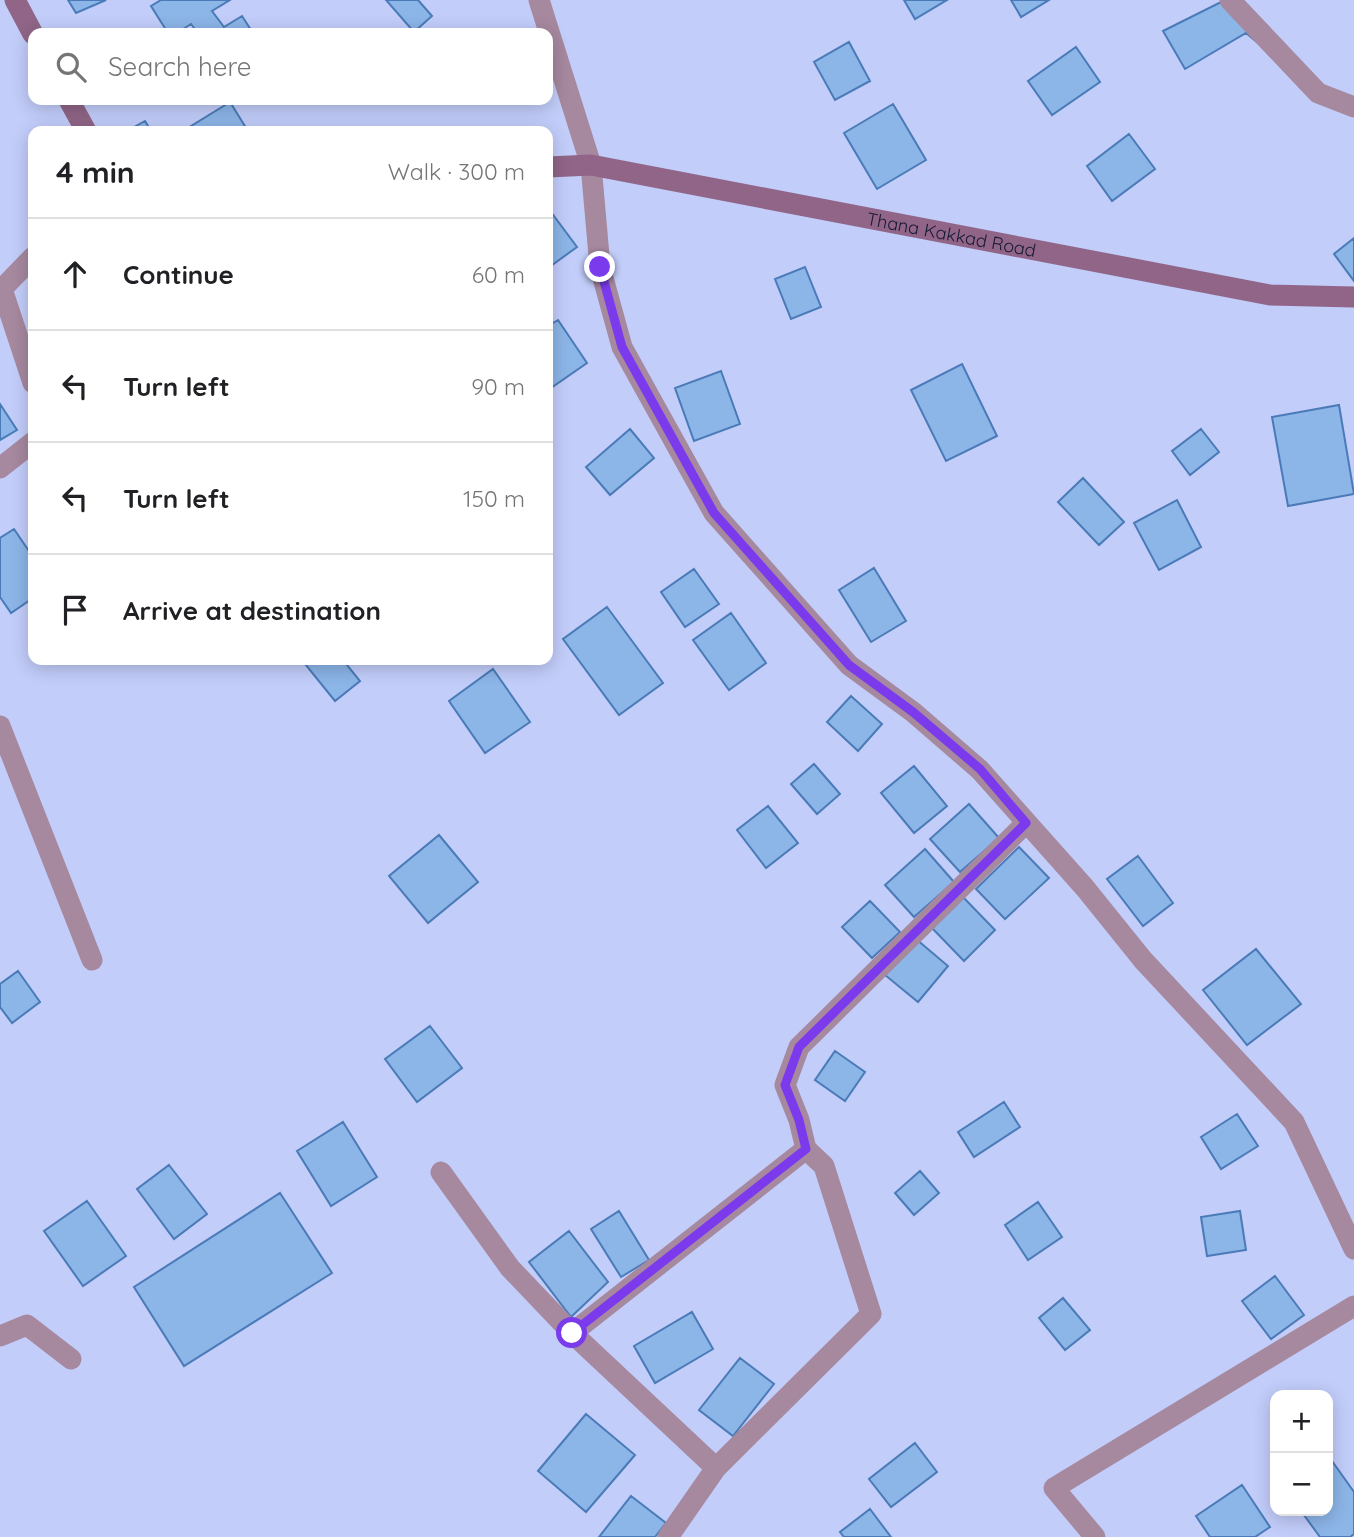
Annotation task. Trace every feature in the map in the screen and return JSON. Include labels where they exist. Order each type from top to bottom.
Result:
[{"type":"main road","points":[[15,0],[30,28]]},
{"type":"main road","points":[[72,105],[83,126]]},
{"type":"main road","name":"Thana Kakkad Road","points":[[553,167],[591,165],[1270,295],[1354,297]]},
{"type":"street","points":[[539,0],[548,28]]},
{"type":"street","points":[[1230,0],[1318,93],[1354,107]]},
{"type":"street","points":[[553,44],[591,165],[600,267],[622,347],[714,513],[849,665],[913,712],[980,769],[1085,888],[1143,961],[1294,1122],[1354,1249]]},
{"type":"street","points":[[28,262],[2,289],[28,368]]},
{"type":"street","points":[[0,468],[28,446]]},
{"type":"street","points":[[0,726],[92,960]]},
{"type":"street","points":[[668,1537],[716,1468],[871,1314],[824,1166],[806,1149],[799,1120],[785,1085],[799,1047],[1026,823]]},
{"type":"street","points":[[572,1333],[806,1149]]},
{"type":"street","points":[[441,1172],[510,1268],[572,1333],[716,1468]]},
{"type":"street","points":[[1095,1537],[1054,1488],[1354,1306]]},
{"type":"street","points":[[0,1336],[27,1325],[71,1359]]},
{"type":"building","points":[[68,0],[106,0],[76,13]]},
{"type":"building","points":[[161,0],[230,0],[212,11],[224,27],[242,16],[250,28],[194,28],[191,24],[185,28],[165,28],[151,6]]},
{"type":"building","points":[[386,0],[418,0],[432,16],[418,28],[410,28]]},
{"type":"building","points":[[904,0],[947,0],[915,19]]},
{"type":"building","points":[[1011,0],[1049,0],[1021,17]]},
{"type":"building","points":[[1225,0],[1318,93],[1246,33],[1185,69],[1163,31]]},
{"type":"building","points":[[849,42],[870,81],[835,100],[814,62]]},
{"type":"building","points":[[1076,47],[1100,82],[1052,115],[1028,81]]},
{"type":"building","points":[[893,104],[926,160],[877,189],[844,133]]},
{"type":"building","points":[[225,105],[232,105],[245,126],[191,126]]},
{"type":"building","points":[[1129,134],[1155,169],[1112,201],[1087,166]]},
{"type":"building","points":[[553,215],[577,247],[553,264]]},
{"type":"building","points":[[1354,238],[1354,281],[1334,254]]},
{"type":"building","points":[[805,267],[821,307],[791,319],[775,279]]},
{"type":"building","points":[[558,320],[587,363],[553,387],[553,323]]},
{"type":"building","points":[[962,364],[997,436],[946,461],[911,390]]},
{"type":"building","points":[[721,371],[740,424],[694,441],[675,388]]},
{"type":"building","points":[[0,404],[17,430],[0,440]]},
{"type":"building","points":[[1339,405],[1354,494],[1288,506],[1272,417]]},
{"type":"building","points":[[630,429],[654,458],[610,495],[586,467]]},
{"type":"building","points":[[1201,429],[1219,452],[1190,475],[1172,451]]},
{"type":"building","points":[[1083,478],[1124,522],[1099,545],[1058,502]]},
{"type":"building","points":[[1177,500],[1201,547],[1159,570],[1134,523]]},
{"type":"building","points":[[14,529],[28,550],[28,601],[11,613],[0,597],[0,538]]},
{"type":"building","points":[[874,568],[906,621],[871,642],[839,590]]},
{"type":"building","points":[[694,569],[719,604],[685,627],[661,592]]},
{"type":"building","points":[[607,607],[663,683],[619,715],[563,639]]},
{"type":"building","points":[[731,613],[766,663],[729,690],[693,640]]},
{"type":"building","points":[[306,665],[347,665],[360,681],[335,701]]},
{"type":"building","points":[[493,669],[530,722],[485,753],[449,701]]},
{"type":"building","points":[[851,696],[882,724],[858,751],[827,722]]},
{"type":"building","points":[[814,764],[840,794],[817,814],[791,784]]},
{"type":"building","points":[[914,766],[947,806],[914,833],[881,793]]},
{"type":"building","points":[[969,804],[999,838],[960,872],[930,839]]},
{"type":"building","points":[[768,806],[798,843],[766,868],[737,830]]},
{"type":"building","points":[[439,835],[478,882],[428,923],[389,876]]},
{"type":"building","points":[[1019,847],[1049,878],[1005,919],[976,889]]},
{"type":"building","points":[[925,849],[954,882],[914,917],[885,885]]},
{"type":"building","points":[[1138,856],[1173,903],[1143,926],[1107,879]]},
{"type":"building","points":[[961,895],[995,930],[964,961],[930,926]]},
{"type":"building","points":[[870,901],[900,932],[872,958],[842,927]]},
{"type":"building","points":[[916,939],[948,966],[918,1002],[885,975]]},
{"type":"building","points":[[1256,949],[1301,1004],[1247,1045],[1203,990]]},
{"type":"building","points":[[18,971],[40,1002],[12,1023],[0,1007],[0,984]]},
{"type":"building","points":[[430,1026],[462,1068],[417,1102],[385,1059]]},
{"type":"building","points":[[835,1051],[865,1072],[845,1101],[815,1080]]},
{"type":"building","points":[[1004,1102],[1020,1127],[974,1157],[958,1132]]},
{"type":"building","points":[[1237,1114],[1258,1146],[1221,1169],[1201,1137]]},
{"type":"building","points":[[343,1122],[377,1177],[331,1206],[297,1151]]},
{"type":"building","points":[[169,1165],[207,1214],[174,1239],[137,1189]]},
{"type":"building","points":[[920,1171],[939,1193],[914,1215],[895,1193]]},
{"type":"building","points":[[280,1193],[332,1273],[184,1366],[134,1287]]},
{"type":"building","points":[[87,1201],[126,1256],[83,1286],[44,1231]]},
{"type":"building","points":[[1038,1202],[1062,1237],[1028,1260],[1005,1225]]},
{"type":"building","points":[[619,1211],[649,1260],[621,1277],[591,1229]]},
{"type":"building","points":[[1240,1211],[1246,1250],[1207,1256],[1201,1217]]},
{"type":"building","points":[[569,1231],[608,1282],[571,1317],[529,1262]]},
{"type":"building","points":[[1275,1276],[1304,1315],[1271,1339],[1242,1301]]},
{"type":"building","points":[[1063,1298],[1090,1330],[1065,1350],[1039,1318]]},
{"type":"building","points":[[692,1312],[713,1349],[655,1383],[634,1346]]},
{"type":"building","points":[[740,1358],[774,1384],[733,1436],[699,1410]]},
{"type":"building","points":[[586,1414],[635,1455],[586,1512],[538,1471]]},
{"type":"building","points":[[915,1443],[937,1472],[891,1507],[869,1479]]},
{"type":"building","points":[[1333,1462],[1354,1492],[1354,1534],[1350,1537],[1320,1537],[1305,1516],[1333,1516]]},
{"type":"building","points":[[1242,1485],[1270,1527],[1255,1537],[1210,1537],[1196,1516]]},
{"type":"building","points":[[631,1496],[666,1523],[655,1537],[599,1537]]},
{"type":"building","points":[[870,1509],[891,1537],[844,1537],[840,1532]]},
{"type":"route","points":[[572,1333],[806,1149],[799,1120],[785,1085],[799,1047],[1026,823],[980,769],[913,712],[849,665],[714,513],[622,347],[600,267]]}]
